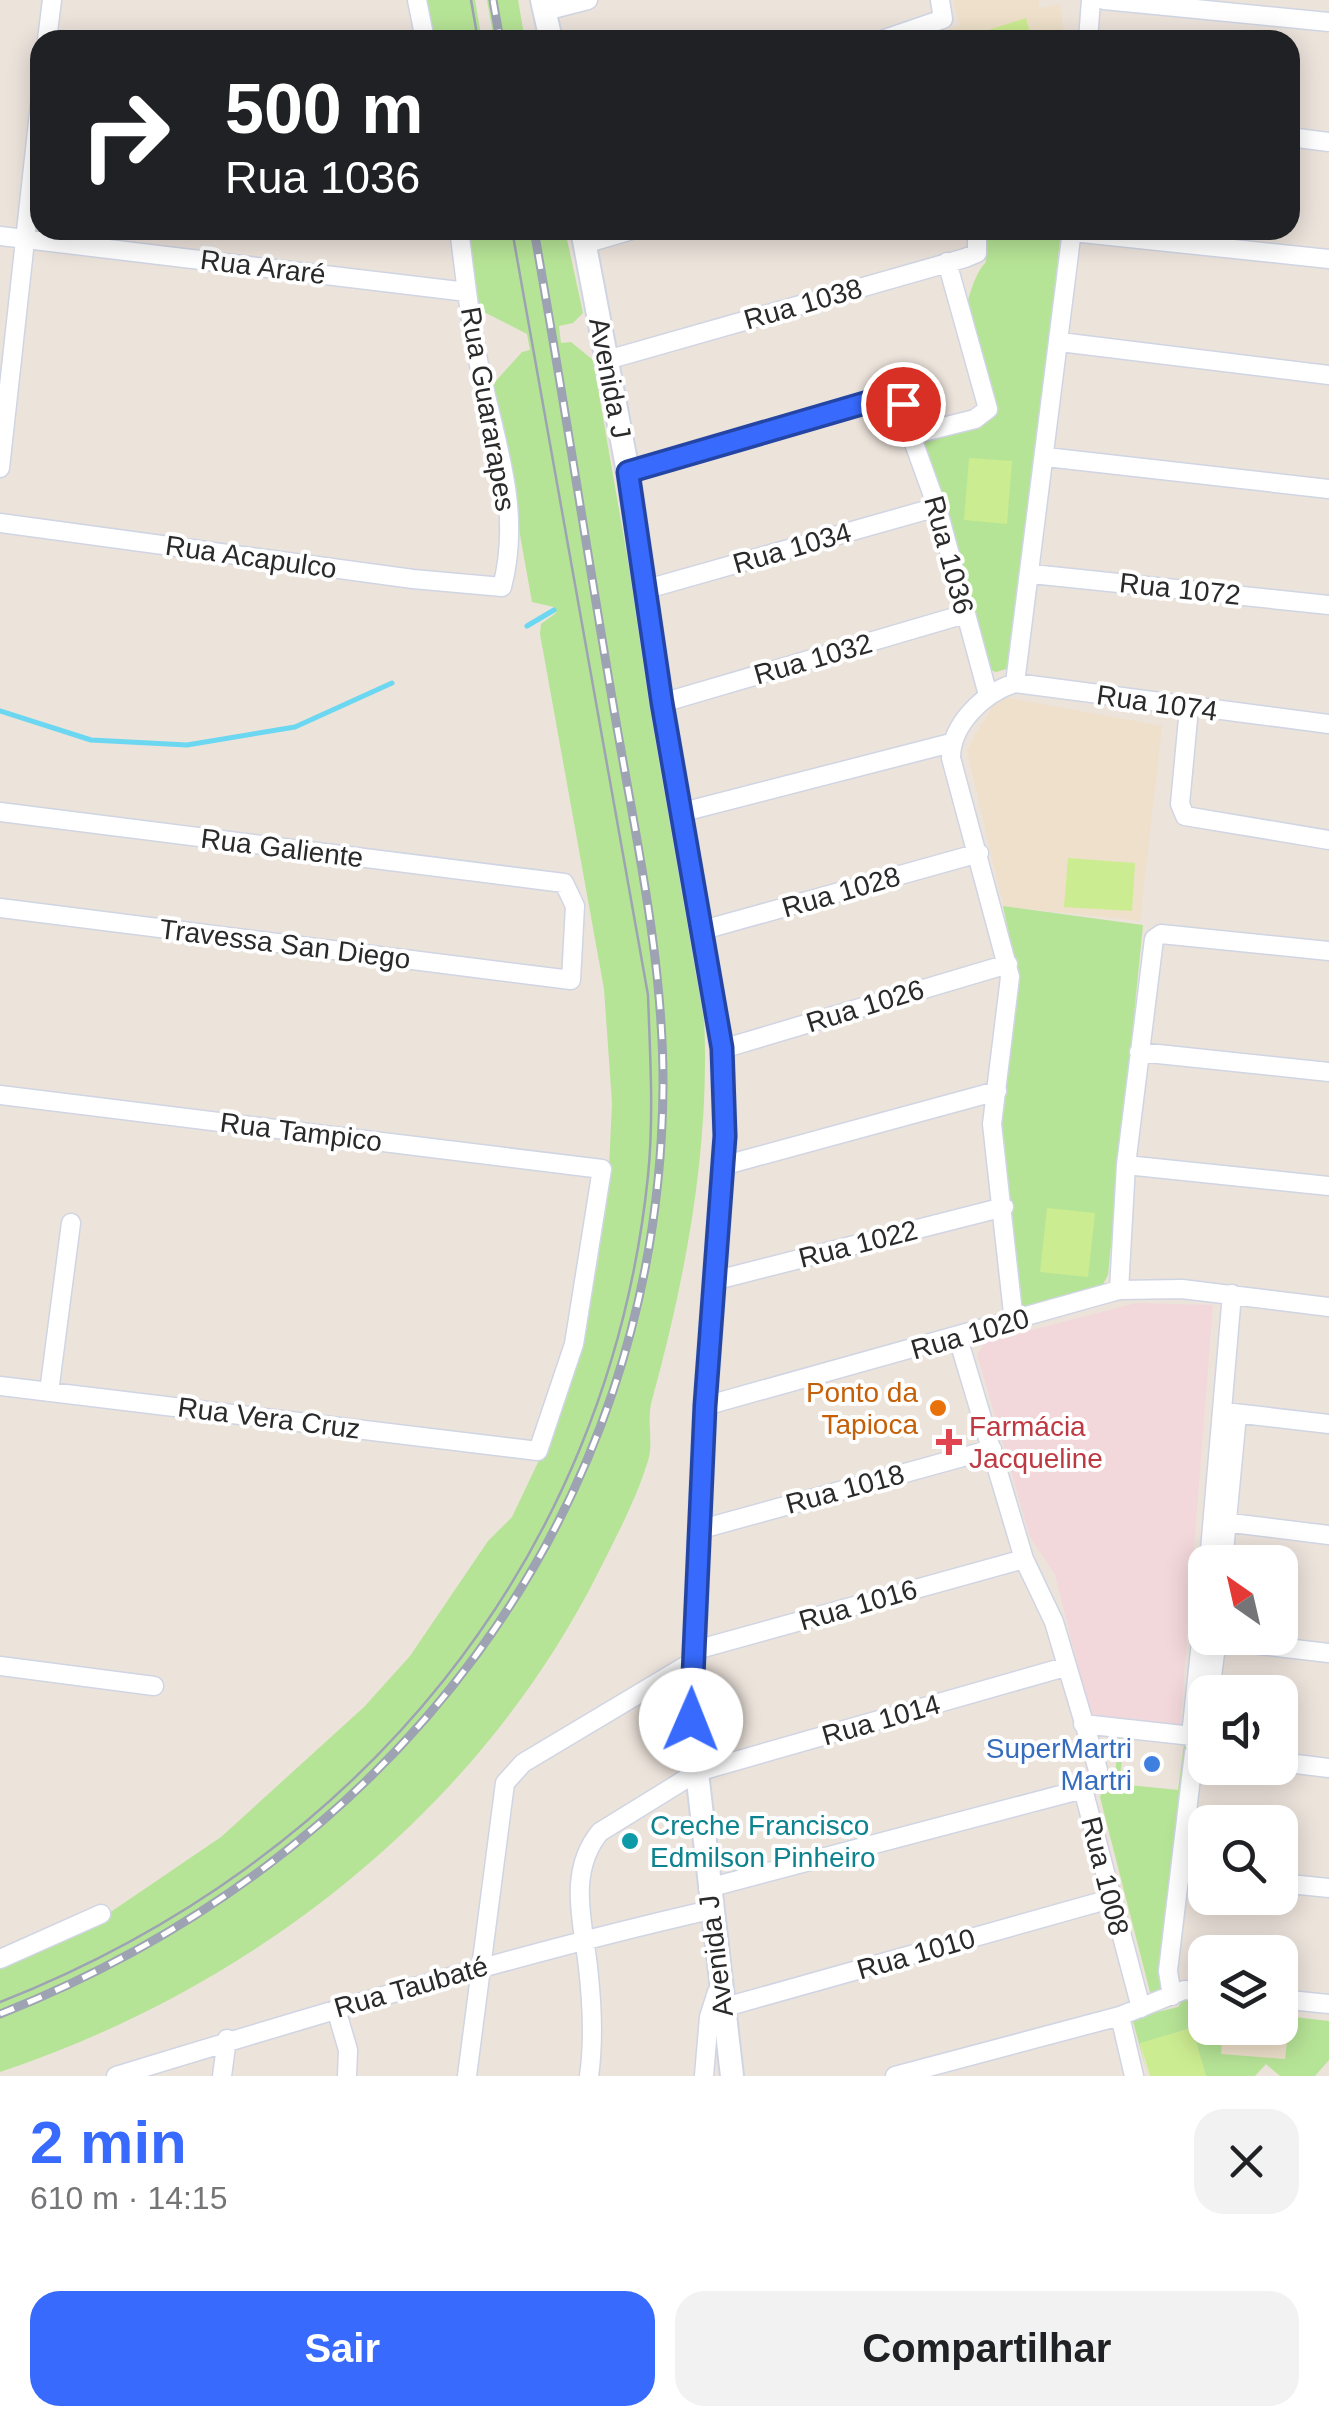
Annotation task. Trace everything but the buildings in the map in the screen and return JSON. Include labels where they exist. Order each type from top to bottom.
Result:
[{"type":"street","points":[[49,30],[52,0]]},
{"type":"street","points":[[418,0],[423,30]]},
{"type":"street","points":[[544,6],[588,0]]},
{"type":"street","points":[[918,30],[943,19],[940,0]]},
{"type":"street","points":[[1089,30],[1091,0]]},
{"type":"street","points":[[1104,0],[1281,8],[1329,22]]},
{"type":"street","points":[[1300,138],[1329,142]]},
{"type":"street","points":[[0,468],[30,188]]},
{"type":"street","name":"Rua Araré","points":[[0,236],[30,240]]},
{"type":"street","name":"Rua Araré","points":[[32,240],[466,292]]},
{"type":"street","name":"Rua Guararapes","points":[[460,240],[466,292],[510,497],[508,565],[502,587]]},
{"type":"street","name":"Avenida J","points":[[584,240],[628,472],[662,703],[722,1048],[722,1166],[698,1530],[691,1720],[732,2076]]},
{"type":"street","name":"Rua 1038","points":[[606,360],[977,253],[978,240]]},
{"type":"street","points":[[683,812],[951,742],[988,695],[1015,683],[1032,574],[1071,240]]},
{"type":"street","points":[[1158,240],[1329,258]]},
{"type":"street","points":[[915,434],[975,420],[988,408],[947,262]]},
{"type":"street","points":[[1060,342],[1329,375]]},
{"type":"street","name":"Rua 1036","points":[[628,472],[891,397],[903,404],[937,507],[988,695]]},
{"type":"street","points":[[1046,458],[1329,489]]},
{"type":"street","name":"Rua 1034","points":[[648,590],[937,507]]},
{"type":"street","name":"Rua Acapulco","points":[[0,523],[414,579],[502,587]]},
{"type":"street","name":"Rua 1072","points":[[1032,574],[1329,605]]},
{"type":"street","name":"Rua 1032","points":[[662,703],[965,614]]},
{"type":"street","name":"Rua 1074","points":[[1015,683],[1329,724]]},
{"type":"street","points":[[1189,708],[1180,804],[1185,816],[1329,840]]},
{"type":"street","points":[[951,742],[951,758],[980,854],[1010,977],[992,1124],[1014,1322]]},
{"type":"street","name":"Rua Galiente","points":[[0,812],[564,883],[575,906],[570,980]]},
{"type":"street","name":"Rua 1028","points":[[703,930],[980,854]]},
{"type":"street","name":"Travessa San Diego","points":[[0,908],[570,980]]},
{"type":"street","points":[[1119,1290],[1126,1165],[1150,948],[1161,934],[1329,951]]},
{"type":"street","name":"Rua 1026","points":[[722,1048],[1008,964]]},
{"type":"street","points":[[1139,1052],[1329,1072]]},
{"type":"street","points":[[722,1166],[997,1091]]},
{"type":"street","name":"Rua Tampico","points":[[0,1095],[602,1169],[574,1344],[538,1451]]},
{"type":"street","points":[[1126,1165],[1329,1186]]},
{"type":"street","name":"Rua 1022","points":[[713,1281],[1004,1207]]},
{"type":"street","points":[[49,1392],[72,1222]]},
{"type":"street","name":"Rua 1020","points":[[705,1406],[1119,1290],[1154,1287],[1329,1306]]},
{"type":"street","points":[[1213,1545],[1219,1522],[1229,1413],[1232,1294]]},
{"type":"street","name":"Rua 1008","points":[[958,1338],[1024,1559],[1054,1622],[1098,1774],[1096,1781],[1083,1789],[1141,2008]]},
{"type":"street","name":"Rua Vera Cruz","points":[[0,1386],[538,1451]]},
{"type":"street","points":[[1229,1413],[1329,1424]]},
{"type":"street","name":"Rua 1018","points":[[698,1530],[992,1449]]},
{"type":"street","points":[[1219,1522],[1329,1535]]},
{"type":"street","points":[[1219,1522],[1221,1545]]},
{"type":"street","name":"Rua 1016","points":[[467,2076],[478,1968],[505,1784],[523,1763],[692,1657],[1024,1559]]},
{"type":"street","points":[[1298,1649],[1329,1653]]},
{"type":"street","points":[[0,1666],[154,1686]]},
{"type":"street","name":"Rua 1014","points":[[581,1940],[578,1909],[589,1846],[600,1832],[697,1772],[1065,1667]]},
{"type":"street","points":[[1084,1724],[1188,1741]]},
{"type":"street","points":[[1298,1764],[1329,1768]]},
{"type":"street","points":[[1172,1996],[1168,1971],[1193,1785]]},
{"type":"street","name":"Rua Taubaté","points":[[116,2076],[139,2072],[227,2038],[581,1940],[1083,1789]]},
{"type":"street","points":[[1180,1872],[1188,1873]]},
{"type":"street","points":[[1298,1885],[1329,1888]]},
{"type":"street","name":"Rua 1010","points":[[721,1998],[1110,1899]]},
{"type":"street","points":[[0,1959],[100,1914]]},
{"type":"street","points":[[581,1940],[588,1964],[590,2076]]},
{"type":"street","points":[[894,2076],[1120,2016],[1188,1989]]},
{"type":"street","points":[[704,2076],[709,2017],[721,1998]]},
{"type":"street","points":[[1298,2001],[1329,2004]]},
{"type":"street","points":[[336,2010],[348,2050],[347,2076]]},
{"type":"street","points":[[1120,2016],[1134,2076]]},
{"type":"street","points":[[222,2076],[227,2038]]},
{"type":"shaded area","points":[[953,0],[1039,0],[1039,8],[1060,4],[1064,30],[946,30],[960,25]]},
{"type":"shaded area","points":[[998,696],[1162,726],[1140,921],[1003,906],[967,750]]},
{"type":"shaded area","points":[[1136,1303],[1213,1305],[1194,1545],[1188,1545],[1188,1625],[1180,1728],[1091,1719],[1055,1575],[1030,1537],[977,1354],[985,1342]]},
{"type":"shaded area","points":[[1222,2045],[1287,2045],[1286,2059],[1221,2054]]},
{"type":"green space","points":[[424,0],[475,0],[480,30],[429,30]]},
{"type":"green space","points":[[487,0],[518,0],[523,30],[492,30]]},
{"type":"green space","points":[[1026,18],[1029,30],[988,30]]},
{"type":"green space","points":[[468,240],[567,240],[583,313],[573,323],[559,326],[561,343],[571,342],[593,360],[695,933],[705,1039],[701,1143],[687,1247],[650,1408],[648,1461],[612,1546],[548,1660],[489,1740],[422,1814],[348,1881],[268,1940],[183,1992],[93,2036],[0,2072],[0,1964],[93,1924],[221,1837],[364,1707],[410,1656],[488,1541],[512,1517],[550,1437],[579,1351],[608,1189],[612,1103],[604,989],[540,634],[541,624],[556,613],[554,607],[532,602],[493,384],[522,352],[530,350],[527,334],[480,310]]},
{"type":"green space","points":[[984,240],[1060,240],[1013,667],[996,672],[986,668],[924,446],[927,436],[990,420],[992,414],[965,312],[976,278],[986,262]]},
{"type":"green space","points":[[969,458],[1012,461],[1007,524],[964,520]]},
{"type":"green space","points":[[1068,858],[1135,863],[1132,911],[1064,907]]},
{"type":"green space","points":[[1003,906],[1143,925],[1108,1275],[1101,1288],[1022,1309],[1018,1306],[999,1134],[1017,971]]},
{"type":"green space","points":[[1047,1208],[1095,1213],[1088,1277],[1040,1272]]},
{"type":"green space","points":[[1119,1733],[1188,1740],[1167,1995],[1151,1996],[1100,1797],[1103,1788],[1114,1788]],"holes":[[[1125,1737],[1184,1744],[1178,1790],[1119,1784]]]},
{"type":"green space","points":[[1188,1994],[1188,2029],[1140,2044],[1148,2076],[1132,2018],[1178,2007]]},
{"type":"green space","points":[[1298,2017],[1329,2021],[1329,2060],[1315,2076],[1280,2076],[1266,2064],[1255,2076],[1206,2076],[1196,2045],[1222,2045],[1221,2054],[1285,2059],[1287,2045],[1298,2045]]},
{"type":"green space","points":[[1188,2029],[1188,2045],[1197,2045],[1206,2076],[1150,2076],[1140,2043]]},
{"type":"waterway","points":[[527,626],[554,610]]},
{"type":"waterway","points":[[0,711],[91,740],[187,745],[295,727],[392,683]]},
{"type":"tram line","points":[[471,0],[476,30]]},
{"type":"tram line","points":[[0,2002],[129,1942],[246,1868],[351,1781],[443,1681],[520,1570],[580,1448],[623,1317],[650,1153],[648,995],[514,240]]},
{"type":"railway","points":[[493,0],[498,30]]},
{"type":"railway","points":[[0,2014],[141,1948],[268,1865],[381,1766],[477,1654],[555,1528],[613,1392],[649,1244],[663,1088],[659,991],[536,240]]},
{"type":"place","name":"Ponto da Tapioca","points":[[938,1408]]},
{"type":"place","name":"Farmácia Jacqueline","points":[[949,1442]]},
{"type":"place","name":"SuperMartri Martri","points":[[1152,1764]]},
{"type":"place","name":"Creche Francisco Edmilson Pinheiro","points":[[630,1841]]},
{"type":"route","points":[[691,1720],[705,1406],[725,1136],[722,1048],[662,703],[628,472],[882,398],[898,398],[903,404]]}]
